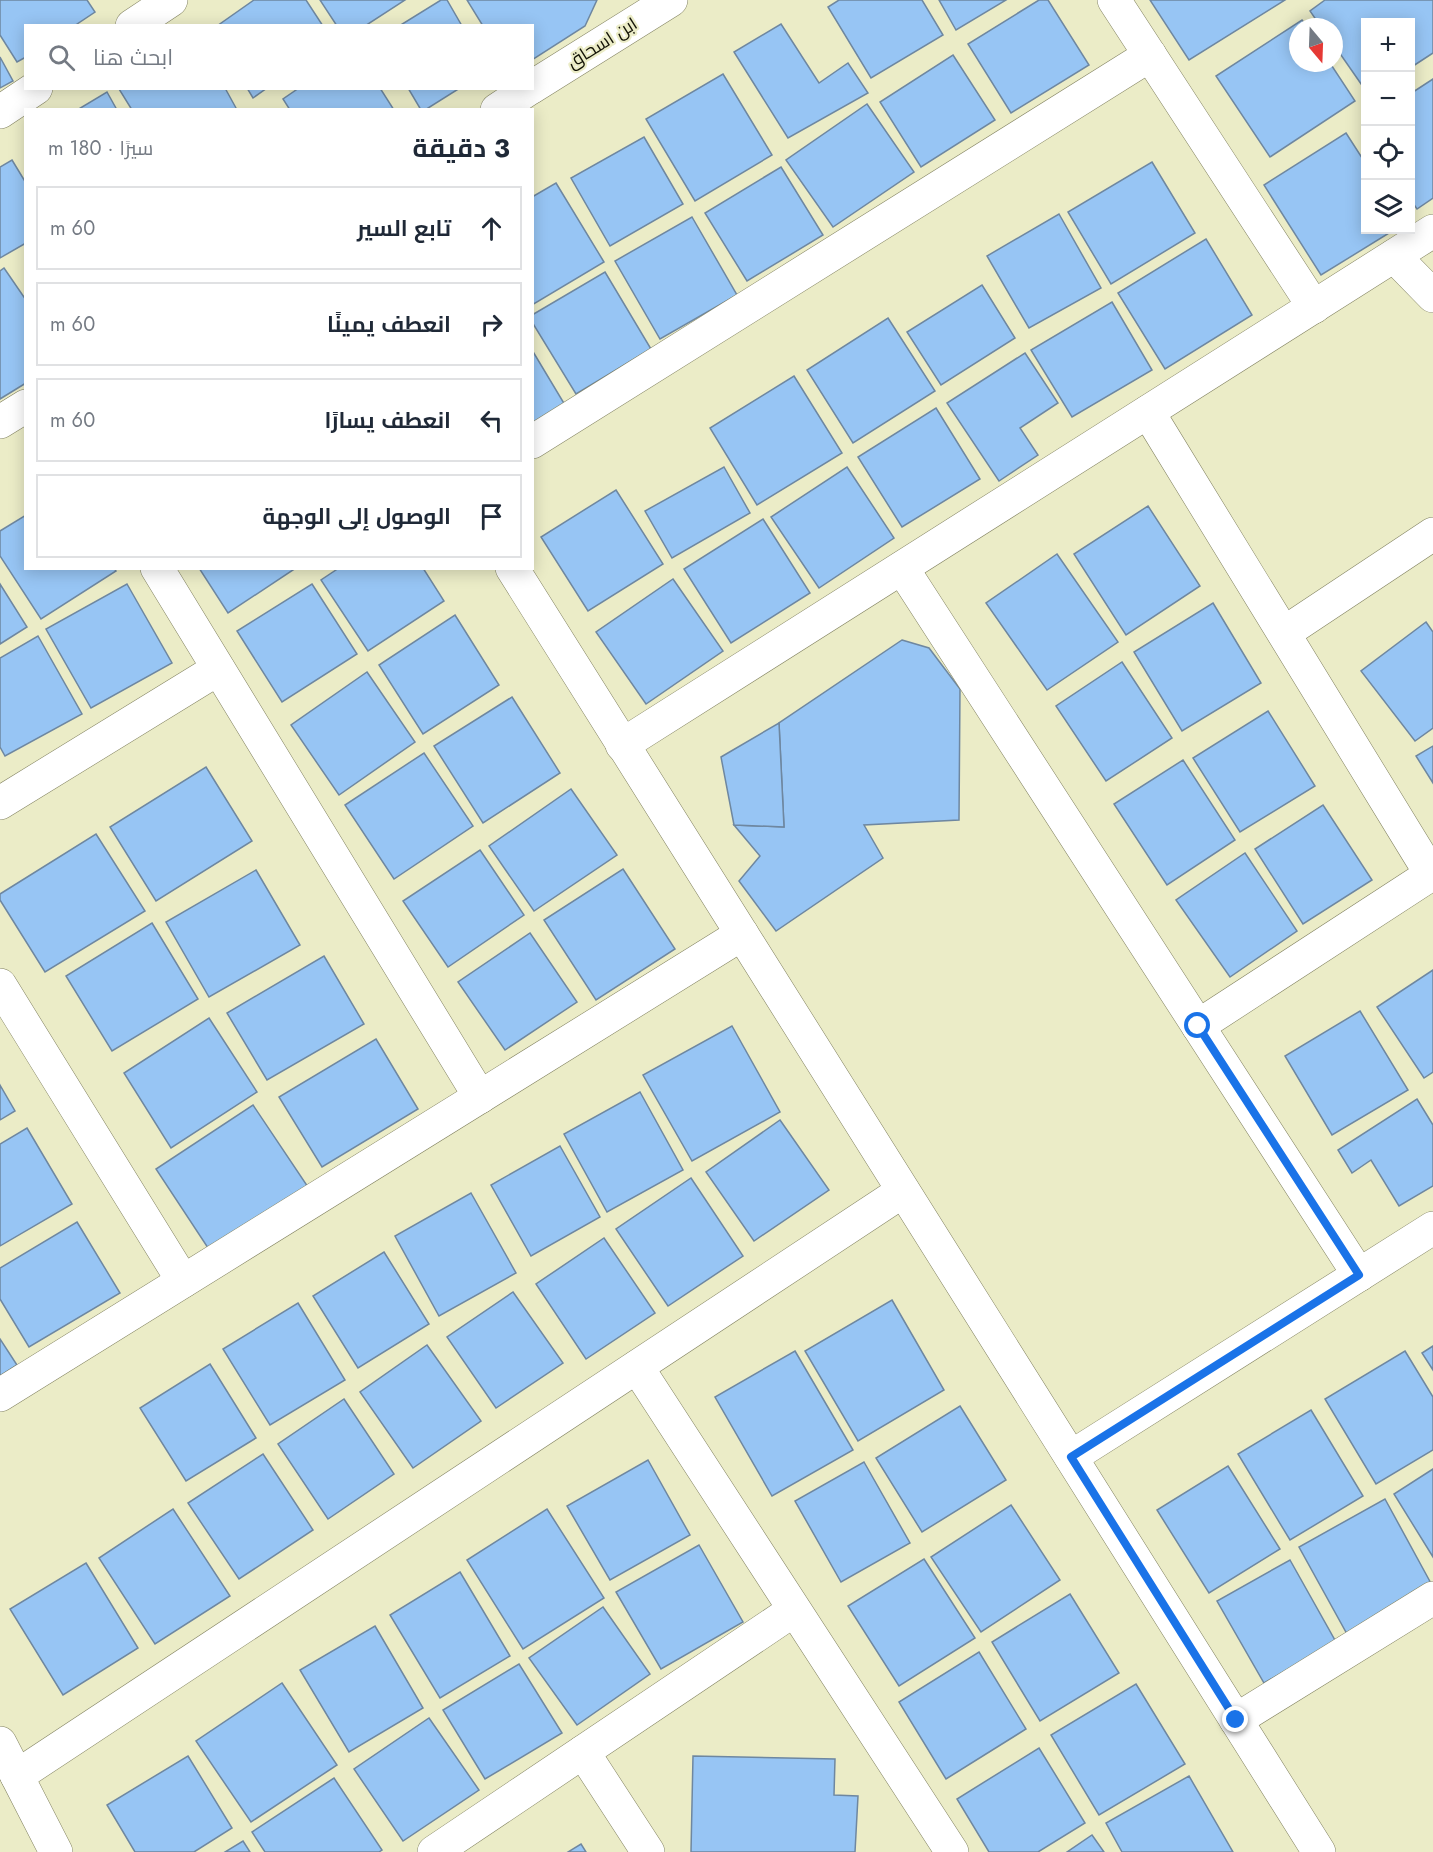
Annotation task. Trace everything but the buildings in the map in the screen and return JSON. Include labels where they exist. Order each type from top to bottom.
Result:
[{"type":"street","points":[[135,24],[171,0]]},
{"type":"street","name":"ابن اسحاق","points":[[534,86],[632,10],[671,0]]},
{"type":"street","points":[[1114,0],[1314,307]]},
{"type":"street","points":[[534,441],[1150,55]]},
{"type":"street","points":[[0,112],[33,90]]},
{"type":"street","name":"ابن اسحاق","points":[[500,108],[528,90]]},
{"type":"street","points":[[622,745],[1433,231]]},
{"type":"street","points":[[1394,256],[1433,296]]},
{"type":"street","points":[[0,422],[24,407]]},
{"type":"street","points":[[1148,412],[1432,874],[1198,1026]]},
{"type":"street","points":[[1284,633],[1433,534]]},
{"type":"street","points":[[902,568],[1359,1275]]},
{"type":"street","points":[[158,570],[480,1097]]},
{"type":"street","points":[[513,570],[1319,1852]]},
{"type":"street","points":[[0,803],[218,669]]},
{"type":"street","points":[[0,1395],[742,934]]},
{"type":"street","points":[[0,986],[183,1281]]},
{"type":"street","points":[[17,1776],[903,1191]]},
{"type":"street","points":[[1071,1457],[1433,1228]]},
{"type":"street","points":[[637,1367],[952,1852]]},
{"type":"street","points":[[1236,1720],[1433,1598]]},
{"type":"street","points":[[434,1852],[794,1610]]},
{"type":"street","points":[[0,1743],[57,1852]]},
{"type":"street","points":[[583,1752],[648,1852]]},
{"type":"route","points":[[1198,1026],[1359,1275],[1071,1457],[1236,1720]]}]
